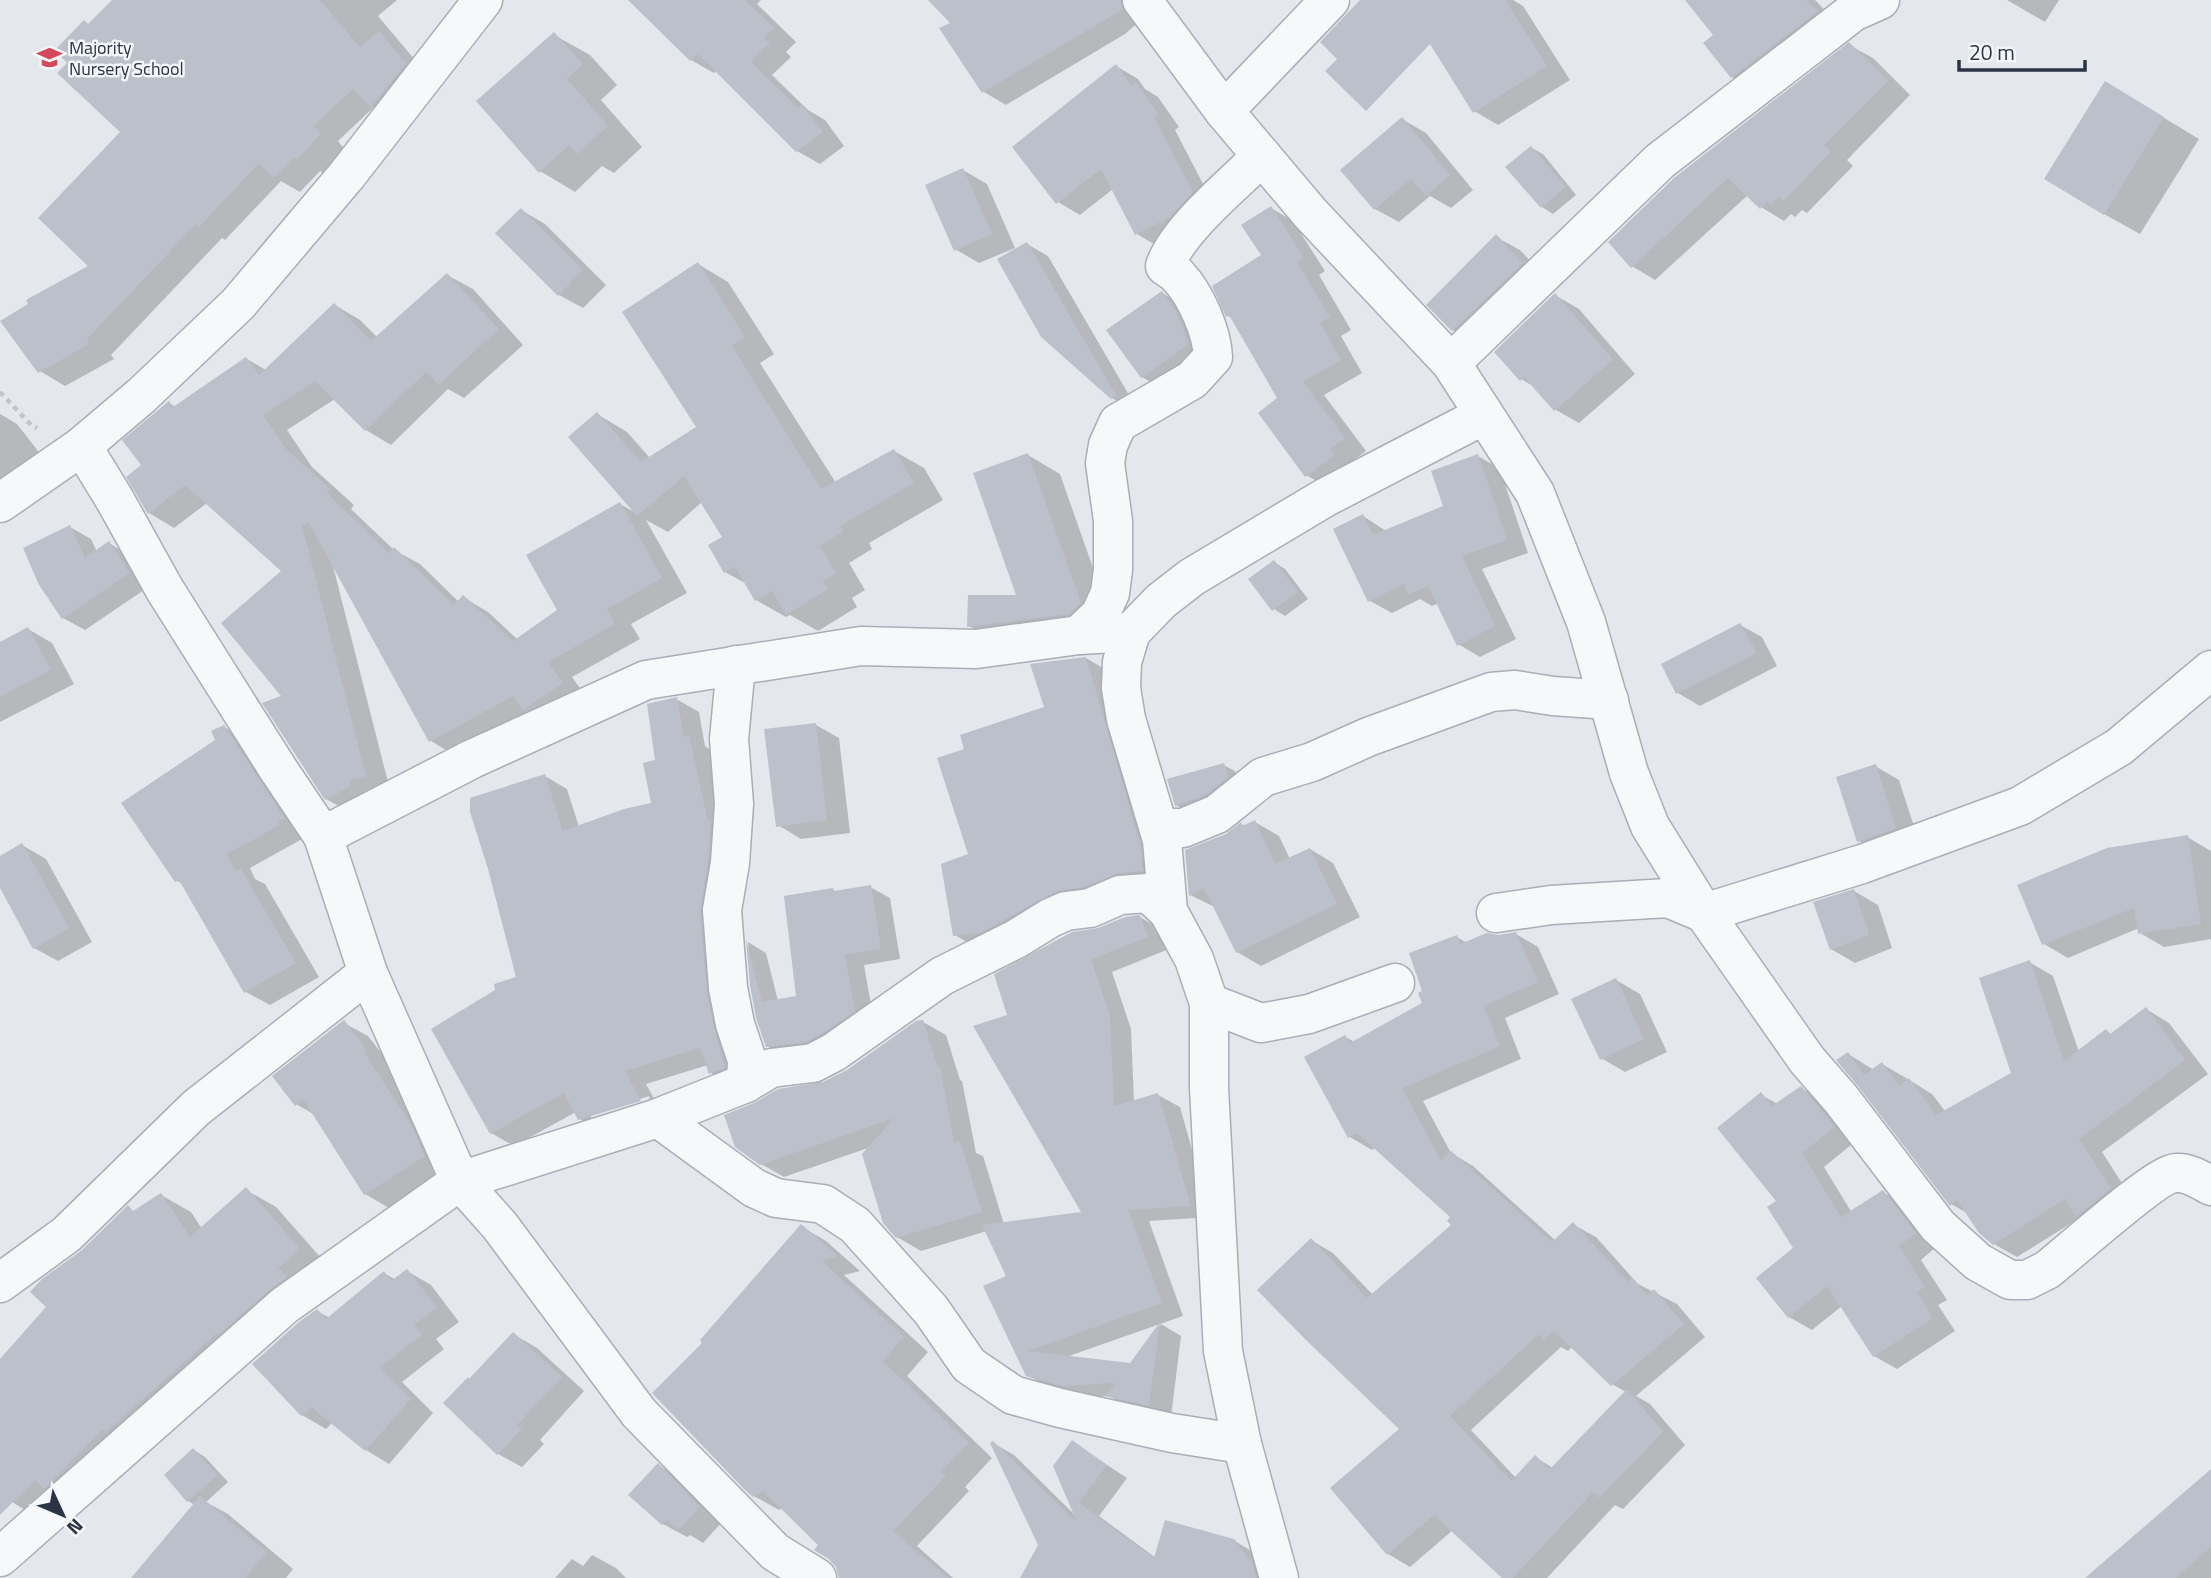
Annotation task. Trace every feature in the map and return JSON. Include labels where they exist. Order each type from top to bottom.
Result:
[{"type":"street","points":[[0,503],[82,446],[141,396],[238,304],[347,175],[484,0]]},
{"type":"street","points":[[1142,0],[1224,111],[1262,156],[1310,212],[1451,363],[1535,493],[1586,622],[1629,774],[1650,826],[1704,913],[1807,1060],[1841,1099],[1938,1226],[1978,1262],[2010,1280],[2027,1280],[2047,1270],[2151,1184],[2175,1173],[2196,1177],[2211,1186]]},
{"type":"street","points":[[1224,111],[1330,0]]},
{"type":"street","points":[[1451,363],[1660,161],[1853,12],[1880,0]]},
{"type":"street","points":[[1079,635],[1100,615],[1110,593],[1113,521],[1105,463],[1108,445],[1118,422],[1192,380],[1213,357],[1208,327],[1178,275],[1165,266],[1170,252],[1206,211],[1262,156]]},
{"type":"street","points":[[1168,911],[1163,840],[1126,719],[1121,688],[1122,662],[1131,632],[1161,601],[1226,556],[1337,491],[1484,415]]},
{"type":"street","points":[[82,446],[165,590],[323,836],[368,973],[460,1181],[500,1226],[639,1413],[775,1565],[817,1578]]},
{"type":"street","points":[[323,836],[472,759],[646,680],[861,646],[976,649],[1079,635],[1131,632]]},
{"type":"street","points":[[736,665],[729,738],[734,804],[730,863],[722,910],[728,988],[747,1060],[746,1083]]},
{"type":"street","points":[[1496,913],[1551,905],[1668,898],[1704,913],[1862,864],[2020,806],[2119,747],[2211,670]]},
{"type":"street","points":[[1159,828],[1183,828],[1217,814],[1263,777],[1312,762],[1368,737],[1491,692],[1514,690],[1609,700]]},
{"type":"street","points":[[0,1557],[285,1305],[460,1181],[658,1118],[746,1083],[771,1068],[813,1063],[834,1052],[942,976],[1016,939],[1050,918],[1066,911],[1090,908],[1120,895],[1148,893],[1168,911],[1194,959],[1209,1003],[1209,1087],[1223,1351],[1242,1444],[1279,1578]]},
{"type":"street","points":[[0,1283],[67,1234],[196,1108],[368,973]]},
{"type":"street","points":[[1209,1003],[1261,1023],[1309,1014],[1395,983]]},
{"type":"street","points":[[658,1118],[754,1188],[776,1198],[822,1204],[855,1225],[931,1310],[969,1365],[1013,1395],[1171,1433],[1242,1444]]},
{"type":"building","points":[[112,0],[320,0],[360,47],[379,31],[406,63],[371,107],[353,89],[313,126],[321,134],[297,159],[294,157],[273,178],[259,163],[199,227],[196,224],[87,339],[89,344],[38,373],[0,321],[28,304],[26,300],[88,266],[38,218],[120,132],[57,73],[67,63],[55,50],[84,20],[88,24]]},
{"type":"building","points":[[628,0],[745,0],[774,28],[764,38],[770,43],[751,62],[798,108],[802,105],[823,132],[796,152],[698,54],[690,61]]},
{"type":"building","points":[[928,0],[1121,0],[1123,9],[982,93],[939,28],[950,23]]},
{"type":"building","points":[[1360,0],[1505,0],[1547,66],[1473,113],[1430,44],[1366,111],[1325,71],[1337,59],[1320,42]]},
{"type":"building","points":[[1685,0],[1806,0],[1818,11],[1731,78],[1703,43],[1713,35]]},
{"type":"building","points":[[554,32],[583,64],[567,79],[608,126],[577,154],[569,145],[539,173],[476,101]]},
{"type":"building","points":[[1849,42],[1888,81],[1824,145],[1831,152],[1783,201],[1779,197],[1770,205],[1767,201],[1760,209],[1728,178],[1631,268],[1608,242],[1674,178]]},
{"type":"building","points":[[1116,64],[1131,85],[1136,82],[1158,114],[1154,117],[1193,192],[1170,217],[1135,235],[1101,169],[1056,204],[1012,147]]},
{"type":"building","points":[[2105,81],[2164,117],[2104,215],[2044,179]]},
{"type":"building","points":[[1402,117],[1450,175],[1426,196],[1411,179],[1374,210],[1340,170]]},
{"type":"building","points":[[1531,146],[1566,187],[1541,208],[1505,167]]},
{"type":"building","points":[[963,168],[992,234],[954,251],[925,185]]},
{"type":"building","points":[[1271,206],[1304,258],[1297,262],[1330,317],[1320,323],[1341,360],[1303,382],[1345,438],[1330,449],[1335,455],[1305,477],[1258,413],[1277,398],[1229,315],[1226,317],[1212,286],[1261,255],[1241,225]]},
{"type":"building","points":[[521,208],[583,270],[558,296],[495,233]]},
{"type":"building","points":[[1496,234],[1523,263],[1452,331],[1426,305]]},
{"type":"building","points":[[1027,242],[1116,395],[1111,399],[1041,337],[997,259]]},
{"type":"building","points":[[698,262],[745,337],[732,346],[821,489],[894,449],[914,483],[840,526],[844,531],[820,546],[836,573],[823,581],[828,589],[786,615],[772,591],[755,601],[735,567],[724,573],[708,545],[722,537],[684,476],[637,516],[568,437],[597,412],[641,462],[696,427],[622,312]]},
{"type":"building","points":[[447,273],[499,329],[438,385],[426,372],[365,431],[315,381],[263,415],[287,450],[330,489],[327,493],[389,553],[394,547],[454,605],[463,595],[513,641],[557,610],[526,555],[620,502],[662,578],[607,609],[615,624],[548,662],[563,683],[523,710],[513,696],[429,742],[309,523],[302,526],[366,776],[349,780],[351,786],[325,800],[262,703],[281,696],[221,623],[281,571],[185,485],[148,514],[126,477],[141,465],[122,440],[169,401],[173,407],[246,357],[259,375],[334,303],[371,341]]},
{"type":"building","points":[[1162,291],[1177,313],[1189,344],[1141,378],[1106,330]]},
{"type":"building","points":[[1555,293],[1613,360],[1554,411],[1524,377],[1520,381],[1494,352]]},
{"type":"building","points":[[1028,453],[1081,603],[1069,614],[967,627],[968,595],[1016,595],[973,473]]},
{"type":"building","points":[[1478,454],[1507,540],[1462,556],[1495,626],[1457,646],[1428,586],[1408,595],[1404,584],[1368,602],[1333,529],[1363,514],[1373,535],[1443,506],[1431,471]]},
{"type":"building","points":[[70,525],[85,558],[109,541],[130,573],[62,619],[39,585],[23,548]]},
{"type":"building","points":[[1274,560],[1298,592],[1272,611],[1248,579]]},
{"type":"building","points":[[1740,623],[1757,653],[1676,694],[1661,664]]},
{"type":"building","points":[[28,627],[51,670],[0,697],[0,642]]},
{"type":"building","points":[[1086,657],[1140,844],[1143,871],[1118,873],[1084,887],[1057,891],[980,933],[953,936],[941,864],[968,854],[937,758],[964,749],[960,735],[1044,707],[1030,664]]},
{"type":"building","points":[[677,697],[684,737],[689,735],[708,821],[711,820],[700,912],[707,992],[725,1068],[709,1074],[700,1048],[625,1071],[641,1101],[578,1120],[564,1093],[490,1134],[431,1029],[495,990],[494,984],[516,977],[470,812],[470,798],[545,774],[563,831],[624,809],[651,803],[643,763],[655,760],[647,704]]},
{"type":"building","points":[[816,723],[827,820],[776,827],[764,729]]},
{"type":"building","points":[[224,725],[285,819],[278,821],[280,825],[227,854],[235,871],[241,869],[296,963],[244,993],[179,880],[175,882],[121,803],[215,740],[211,731]]},
{"type":"building","points":[[1224,763],[1228,777],[1206,795],[1175,806],[1167,779]]},
{"type":"building","points":[[1876,764],[1896,828],[1857,842],[1836,777]]},
{"type":"building","points":[[1255,820],[1275,864],[1310,848],[1337,904],[1236,953],[1204,888],[1189,896],[1185,850],[1226,834],[1241,822],[1242,826]]},
{"type":"building","points":[[2188,835],[2201,924],[2138,934],[2134,908],[2042,945],[2017,885],[2107,848]]},
{"type":"building","points":[[22,843],[69,928],[33,949],[0,888],[0,856]]},
{"type":"building","points":[[871,885],[881,949],[845,955],[855,1011],[806,1042],[766,1047],[756,1018],[746,939],[762,1002],[796,996],[784,896]]},
{"type":"building","points":[[1854,889],[1869,935],[1830,950],[1813,902]]},
{"type":"building","points":[[1140,915],[1148,937],[1091,959],[1110,1016],[1114,1106],[1158,1093],[1191,1206],[1128,1210],[1162,1303],[1028,1351],[1130,1363],[1160,1322],[1149,1406],[1105,1396],[1115,1383],[1062,1386],[1026,1376],[983,1286],[1006,1276],[982,1225],[1081,1212],[973,1026],[1007,1015],[994,974],[1072,932],[1098,928],[1125,917]]},
{"type":"building","points":[[1516,932],[1538,982],[1484,1006],[1500,1046],[1402,1088],[1441,1161],[1451,1151],[1552,1242],[1573,1222],[1628,1282],[1632,1278],[1647,1295],[1654,1289],[1684,1324],[1611,1386],[1554,1331],[1544,1340],[1539,1334],[1450,1416],[1511,1481],[1535,1455],[1550,1469],[1627,1389],[1663,1432],[1599,1498],[1593,1492],[1513,1578],[1502,1578],[1434,1515],[1387,1555],[1330,1488],[1399,1429],[1257,1290],[1311,1238],[1367,1298],[1451,1225],[1447,1221],[1450,1217],[1357,1133],[1348,1138],[1304,1057],[1345,1035],[1350,1043],[1422,1003],[1418,993],[1422,991],[1409,953],[1457,935],[1460,944],[1487,933],[1498,935]]},
{"type":"building","points":[[2030,960],[2064,1061],[2106,1029],[2110,1034],[2146,1007],[2185,1060],[2079,1139],[2111,1188],[2076,1217],[2065,1199],[1993,1245],[1979,1233],[1957,1200],[1950,1206],[1836,1060],[1848,1052],[1864,1075],[1882,1062],[1899,1086],[1909,1078],[1936,1115],[2011,1073],[1979,978]]},
{"type":"building","points":[[1616,978],[1644,1039],[1600,1060],[1571,999]]},
{"type":"building","points":[[344,1020],[367,1050],[364,1052],[412,1126],[425,1156],[364,1195],[303,1099],[295,1106],[272,1076]]},
{"type":"building","points":[[923,1020],[938,1068],[940,1066],[954,1143],[960,1141],[982,1212],[896,1238],[883,1223],[862,1154],[894,1118],[760,1165],[735,1147],[724,1115],[754,1103],[778,1089],[823,1082],[847,1070],[916,1021]]},
{"type":"building","points":[[1801,1086],[1835,1127],[1802,1153],[1841,1217],[1883,1190],[1916,1233],[1899,1246],[1925,1287],[1917,1292],[1933,1318],[1873,1357],[1827,1286],[1788,1318],[1756,1278],[1793,1248],[1767,1207],[1776,1201],[1717,1128],[1761,1092],[1772,1106]]},
{"type":"building","points":[[246,1187],[300,1249],[278,1268],[287,1277],[217,1333],[106,1432],[103,1429],[44,1489],[35,1480],[0,1515],[0,1359],[46,1307],[30,1292],[42,1279],[82,1250],[128,1205],[133,1211],[161,1193],[190,1237]]},
{"type":"building","points":[[801,1224],[838,1256],[822,1261],[904,1337],[883,1361],[969,1443],[941,1472],[946,1476],[893,1531],[949,1578],[839,1578],[836,1567],[829,1559],[814,1550],[818,1545],[763,1491],[753,1497],[745,1490],[652,1393],[702,1343],[700,1340]]},
{"type":"building","points":[[407,1269],[437,1307],[414,1325],[422,1335],[380,1367],[411,1399],[365,1451],[311,1407],[301,1416],[252,1364],[317,1309],[326,1319],[384,1271],[391,1281]]},
{"type":"building","points":[[513,1332],[562,1377],[517,1425],[522,1429],[497,1455],[443,1403]]},
{"type":"building","points":[[1072,1440],[1107,1465],[1079,1503],[1154,1558],[1165,1520],[1234,1539],[1252,1563],[1256,1578],[1020,1578],[1038,1545],[990,1443],[993,1441],[1077,1522],[1053,1466]]},
{"type":"building","points":[[193,1448],[218,1475],[187,1502],[164,1475]]},
{"type":"building","points":[[658,1463],[700,1507],[678,1530],[667,1520],[662,1525],[628,1495]]},
{"type":"building","points":[[2211,1469],[2211,1547],[2176,1578],[2085,1578]]},
{"type":"building","points":[[200,1496],[267,1552],[245,1578],[131,1578]]},
{"type":"place","name":"Majority Nursery School","points":[[49,57]]}]
